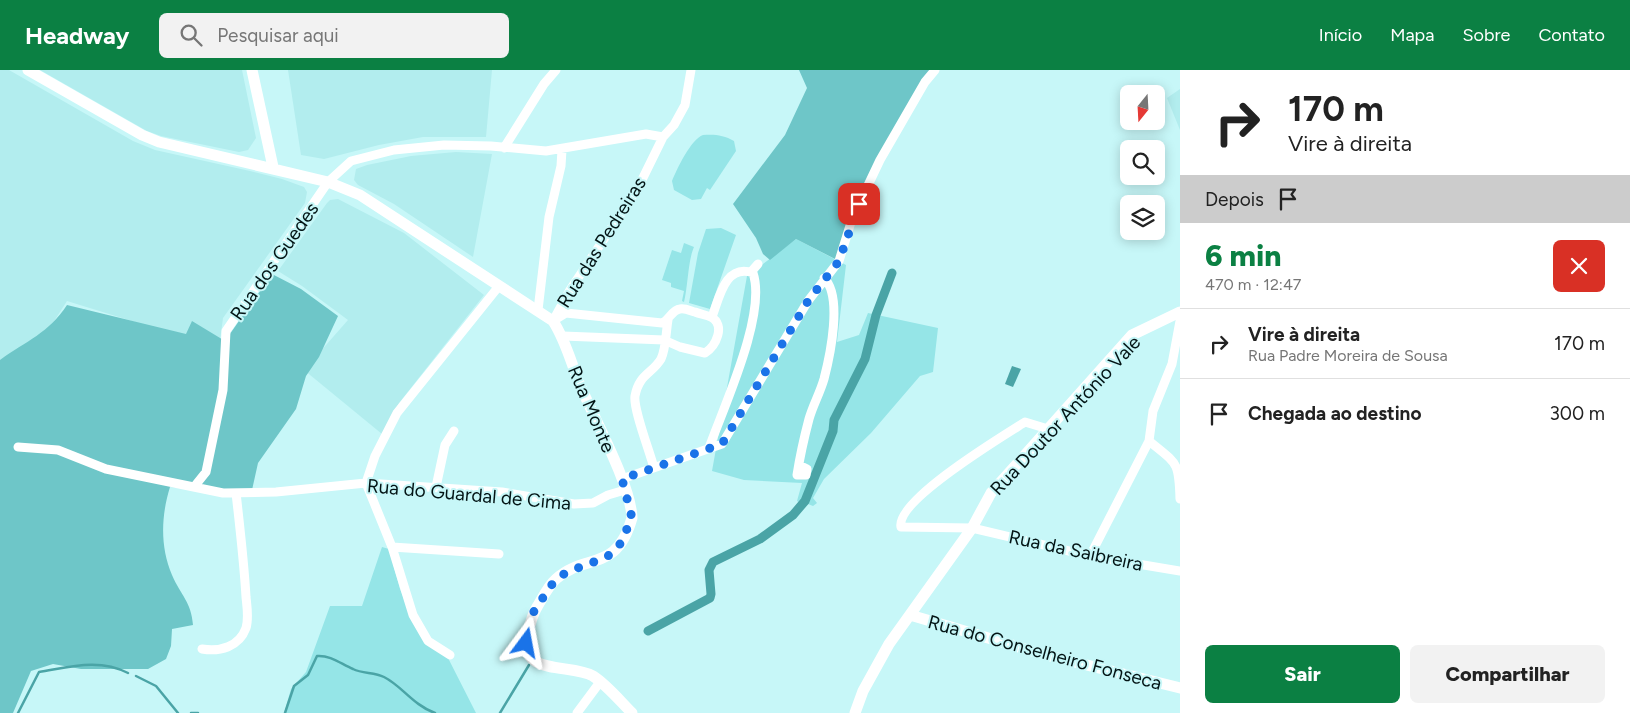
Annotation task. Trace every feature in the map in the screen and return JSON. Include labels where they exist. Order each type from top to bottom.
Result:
[{"type":"main road","points":[[28,70],[142,135],[159,142],[273,167],[328,182],[378,205],[499,286]]},
{"type":"main road","points":[[252,70],[273,167]]},
{"type":"main road","name":"Rua Monte","points":[[499,286],[538,310],[552,321],[563,336],[579,383],[623,484],[632,518],[620,544],[607,557],[567,572],[555,580],[534,611],[527,636],[528,652],[534,660],[550,667],[586,673],[600,682],[632,713]]},
{"type":"main road","name":"Rua Doutor António Vale","points":[[855,713],[863,691],[889,644],[972,528],[991,492],[1132,335],[1180,312]]},
{"type":"main road","name":"Rua do Conselheiro Fonseca","points":[[910,615],[1046,655],[1180,688]]},
{"type":"street","points":[[504,148],[544,84],[556,70]]},
{"type":"street","name":"Rua das Pedreiras","points":[[552,321],[570,290],[638,188],[662,137],[674,125],[685,105],[691,70]]},
{"type":"street","name":"Rua do Guardal de Cima","points":[[18,446],[58,450],[106,469],[223,493],[294,491],[366,483],[502,492],[574,504],[593,503],[623,484],[654,468],[722,444],[808,301],[839,261],[852,219],[880,160],[925,82],[935,70]]},
{"type":"street","name":"Rua dos Guedes","points":[[194,487],[206,472],[223,390],[226,331],[328,182],[351,161],[394,150],[444,146],[546,151],[562,150],[646,134],[662,137]]},
{"type":"street","points":[[538,310],[549,217],[561,166],[562,150]]},
{"type":"street","points":[[712,318],[726,280],[736,273],[751,272],[758,264]]},
{"type":"street","points":[[710,448],[749,339],[756,308],[756,281],[751,272]]},
{"type":"street","points":[[799,465],[810,417],[824,381],[830,350],[834,296],[830,284],[824,278]]},
{"type":"street","points":[[450,655],[428,642],[413,615],[392,547],[366,483],[375,456],[397,413],[499,286]]},
{"type":"street","points":[[563,336],[664,340],[705,353],[714,345],[718,324],[712,318],[682,308],[676,310],[668,320],[664,340],[661,358],[640,379],[635,397],[637,414],[654,468]]},
{"type":"street","points":[[552,321],[566,313],[662,322],[668,320]]},
{"type":"street","points":[[1090,556],[1149,440],[1153,411],[1172,364],[1180,321]]},
{"type":"street","name":"Rua da Saibreira","points":[[1048,429],[1025,422],[977,453],[923,492],[902,518],[901,528],[972,528],[1090,556],[1180,571]]},
{"type":"street","points":[[436,487],[445,444],[454,431]]},
{"type":"street","points":[[1149,440],[1174,461],[1179,474],[1180,499]]},
{"type":"street","points":[[202,649],[212,651],[227,649],[240,638],[247,621],[244,566],[236,493]]},
{"type":"street","points":[[392,547],[499,554]]},
{"type":"street","points":[[577,713],[600,682]]},
{"type":"shaded area","points":[[0,70],[9,70],[133,141],[155,150],[250,171],[304,187],[307,192],[305,203],[223,318],[219,348],[67,301],[51,326],[0,368]]},
{"type":"shaded area","points":[[40,70],[242,70],[256,138],[248,150],[239,152],[161,136],[147,131]]},
{"type":"shaded area","points":[[288,70],[492,70],[486,137],[423,137],[379,145],[324,159],[301,155]]},
{"type":"shaded area","points":[[799,70],[935,70],[880,160],[839,261],[796,239],[770,260],[763,254],[756,238],[733,204],[785,135],[807,88]]},
{"type":"shaded area","points":[[1180,89],[1180,130],[1167,98]]},
{"type":"shaded area","points":[[703,135],[726,137],[734,141],[736,151],[710,190],[707,188],[701,199],[692,200],[674,190],[672,181],[689,148]]},
{"type":"shaded area","points":[[456,152],[492,154],[473,257],[394,204],[358,185],[354,180],[356,169],[367,165],[411,156]]},
{"type":"shaded area","points":[[338,199],[404,233],[484,295],[399,403],[382,434],[304,370],[348,320],[278,271],[327,203],[330,200]]},
{"type":"shaded area","points":[[721,228],[736,235],[710,309],[689,303],[698,253],[706,229]]},
{"type":"shaded area","points":[[796,239],[846,265],[837,342],[859,335],[868,313],[938,328],[933,372],[920,376],[871,433],[824,479],[813,498],[817,503],[813,506],[808,504],[805,506],[797,501],[802,483],[744,480],[712,471],[747,276]]},
{"type":"shaded area","points":[[684,243],[694,247],[690,259],[684,302],[682,301],[684,291],[671,287],[671,283],[662,280],[672,250],[681,253]]},
{"type":"shaded area","points":[[272,274],[301,289],[338,316],[319,357],[306,376],[296,409],[258,463],[252,490],[170,487],[163,531],[165,554],[175,582],[190,610],[193,625],[172,629],[171,646],[166,659],[148,669],[81,669],[53,664],[31,671],[13,713],[0,713],[0,360],[45,330],[67,305],[186,334],[192,321],[225,341]]},
{"type":"shaded area","points":[[1012,366],[1021,369],[1013,387],[1005,384]]},
{"type":"shaded area","points":[[382,547],[389,549],[400,589],[416,628],[447,656],[476,713],[284,713],[291,689],[306,672],[330,606],[362,606]]},
{"type":"waterway","points":[[648,631],[710,598],[709,570],[713,562],[760,539],[793,515],[805,501],[833,431],[834,420],[865,359],[876,315],[892,273]]},
{"type":"waterway","points":[[285,713],[294,686],[308,675],[317,656],[336,660],[357,671],[384,677],[427,710],[435,713]]},
{"type":"waterway","points":[[18,713],[39,672],[73,666],[95,665],[117,668],[128,673]]},
{"type":"waterway","points":[[500,713],[529,665]]},
{"type":"waterway","points":[[136,676],[156,686],[178,713]]},
{"type":"waterway","points":[[191,713],[198,713]]},
{"type":"route","points":[[526,643],[534,611],[555,580],[567,572],[607,557],[620,544],[632,518],[622,479],[722,444],[740,417],[808,301],[839,261],[852,219],[859,204]]}]
